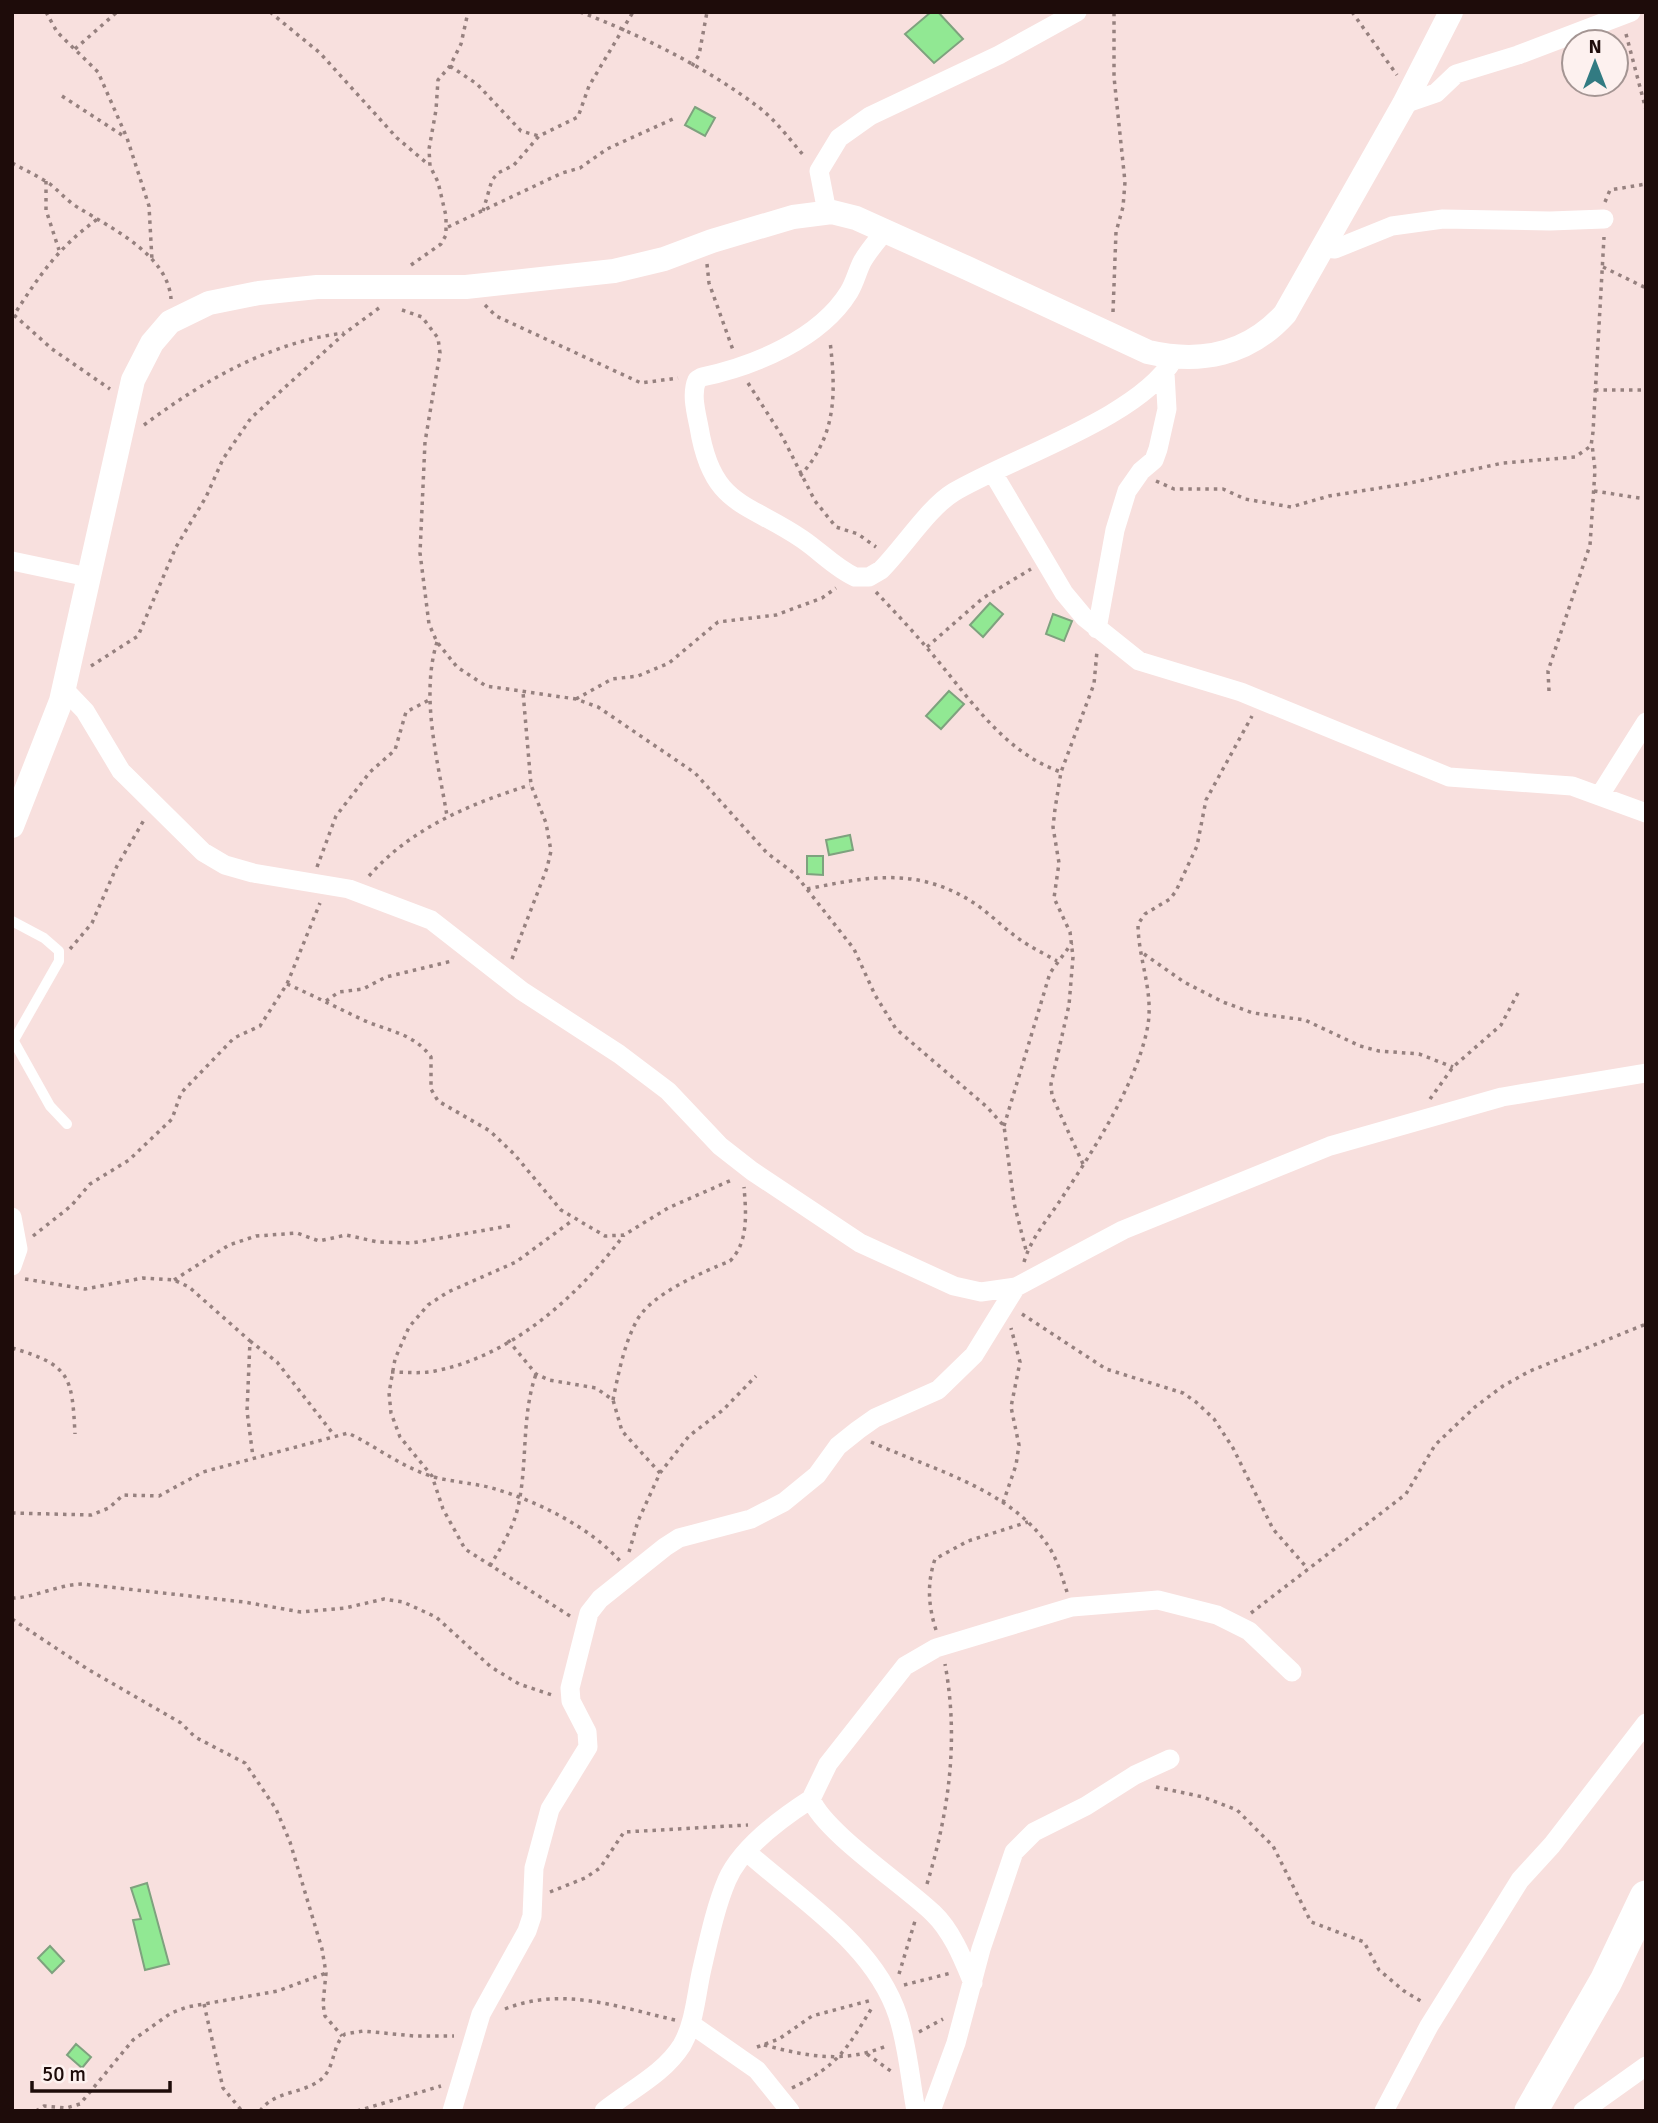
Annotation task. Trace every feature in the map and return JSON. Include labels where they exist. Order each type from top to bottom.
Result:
[{"type":"highway","points":[[1531,2111],[1606,1980],[1646,1897]]},
{"type":"street","points":[[827,212],[819,171],[839,138],[870,116],[999,55],[1077,12]]},
{"type":"street","points":[[885,231],[863,261],[849,292],[827,318],[805,335],[741,367],[697,380],[695,405],[702,445],[711,471],[725,493],[737,504],[806,541],[856,576],[874,575],[951,494],[1113,412],[1165,373],[1173,360],[1224,354],[1270,330],[1285,314],[1323,248],[1408,96],[1451,12]]},
{"type":"street","points":[[1408,96],[1436,93],[1455,74],[1518,55],[1625,14]]},
{"type":"street","points":[[12,826],[66,690],[127,398],[152,343],[170,322],[209,303],[259,293],[466,287],[614,271],[664,260],[706,243],[793,217],[827,212],[856,218],[1114,339],[1148,352],[1188,357]]},
{"type":"street","points":[[1323,248],[1335,248],[1392,226],[1443,219],[1550,222],[1604,219]]},
{"type":"street","points":[[1097,629],[1115,530],[1127,491],[1140,471],[1154,460],[1163,429],[1167,409],[1165,373]]},
{"type":"street","points":[[993,473],[1065,593],[1097,629],[1139,661],[1261,700],[1449,777],[1550,783],[1600,795],[1646,813]]},
{"type":"street","points":[[12,561],[88,577]]},
{"type":"street","points":[[66,690],[85,711],[121,771],[194,844],[225,865],[356,891],[430,920],[505,978],[668,1091],[720,1146],[752,1171],[860,1243],[954,1286],[1009,1299]]},
{"type":"street","points":[[1600,795],[1646,722]]},
{"type":"street","points":[[452,2111],[477,2028],[527,1931],[532,1916],[534,1868],[550,1809],[588,1747],[585,1726],[571,1701],[570,1688],[584,1625],[600,1599],[679,1538],[751,1519],[784,1502],[817,1475],[838,1446],[875,1418],[938,1390],[974,1354],[1009,1299],[1092,1244],[1268,1169],[1330,1146],[1515,1095],[1646,1073]]},
{"type":"street","points":[[12,1217],[16,1264]]},
{"type":"street","points":[[604,2111],[663,2067],[683,2043],[691,2024],[705,1954],[727,1880],[748,1853],[778,1823],[811,1799],[828,1764],[905,1665],[942,1646],[1072,1607],[1119,1601],[1158,1601],[1217,1615],[1237,1623],[1292,1672]]},
{"type":"street","points":[[1384,2111],[1439,2011],[1520,1880],[1552,1845],[1646,1723]]},
{"type":"street","points":[[931,2111],[967,2008],[969,1974],[981,1949],[1014,1852],[1034,1832],[1087,1806],[1135,1775],[1170,1759]]},
{"type":"street","points":[[811,1799],[830,1825],[941,1923],[969,1974]]},
{"type":"street","points":[[748,1853],[865,1955],[892,1990],[904,2038],[916,2111]]},
{"type":"street","points":[[691,2024],[757,2070],[790,2111]]},
{"type":"street","points":[[1583,2111],[1646,2066]]},
{"type":"lane","points":[[12,921],[54,945],[59,951],[58,961],[13,1039],[50,1105],[67,1124]]},
{"type":"path","points":[[46,12],[57,32],[98,72],[127,138],[149,206],[152,260]]},
{"type":"path","points":[[75,49],[117,12]]},
{"type":"path","points":[[66,690],[87,669],[138,636],[176,547],[206,497],[223,459],[251,418],[441,244],[447,228],[438,182],[430,166],[397,138],[320,53],[270,12]]},
{"type":"path","points":[[430,166],[429,149],[438,80],[450,66],[461,44],[468,12]]},
{"type":"path","points":[[580,12],[623,29],[758,106],[819,171]]},
{"type":"path","points":[[483,211],[492,180],[514,165],[539,136],[578,117],[589,86],[633,12]]},
{"type":"path","points":[[692,66],[699,55],[707,12]]},
{"type":"path","points":[[1114,12],[1114,77],[1125,182],[1112,269],[1114,339]]},
{"type":"path","points":[[1352,12],[1408,96]]},
{"type":"path","points":[[1625,14],[1646,110]]},
{"type":"path","points":[[450,66],[477,84],[521,131],[539,136]]},
{"type":"path","points":[[62,96],[127,138]]},
{"type":"path","points":[[447,228],[562,173],[580,168],[607,149],[675,117]]},
{"type":"path","points":[[13,164],[46,181],[82,211],[99,218],[152,260],[170,288],[170,322]]},
{"type":"path","points":[[46,181],[46,210],[58,250]]},
{"type":"path","points":[[1549,691],[1548,671],[1590,545],[1594,491],[1592,442],[1604,219],[1609,190],[1646,184]]},
{"type":"path","points":[[99,218],[58,250],[13,316],[52,349],[127,398]]},
{"type":"path","points":[[706,243],[709,283],[741,367],[753,392],[782,436],[800,476],[835,527],[858,534],[891,559]]},
{"type":"path","points":[[1603,267],[1646,288]]},
{"type":"path","points":[[466,287],[496,316],[641,383],[683,378],[697,380]]},
{"type":"path","points":[[390,291],[422,317],[438,338],[440,353],[425,442],[420,553],[426,609],[437,642],[457,667],[485,686],[576,699],[598,707],[695,773],[767,853],[795,874],[807,889],[854,949],[875,996],[896,1029],[986,1107],[1004,1126]]},
{"type":"path","points":[[800,476],[817,458],[825,441],[833,401],[827,318]]},
{"type":"path","points":[[117,446],[192,392],[255,358],[318,336],[345,333]]},
{"type":"path","points":[[1595,390],[1646,390]]},
{"type":"path","points":[[1140,471],[1174,489],[1223,489],[1245,499],[1291,507],[1329,496],[1405,484],[1503,463],[1575,457],[1592,442]]},
{"type":"path","points":[[1594,491],[1646,499]]},
{"type":"path","points":[[927,647],[983,598],[1045,561]]},
{"type":"path","points":[[576,699],[612,679],[638,676],[669,663],[718,622],[776,615],[822,598],[856,576],[927,647],[966,698],[1008,740],[1044,766],[1061,772]]},
{"type":"path","points":[[1083,1164],[1056,1108],[1051,1084],[1069,1005],[1072,942],[1054,898],[1059,863],[1053,827],[1061,772],[1094,684],[1097,629]]},
{"type":"path","points":[[437,642],[429,680],[430,699],[447,817]]},
{"type":"path","points":[[505,978],[551,851],[546,823],[531,785],[523,692]]},
{"type":"path","points":[[334,1435],[277,1362],[189,1287],[174,1280],[143,1278],[85,1289],[38,1279],[16,1264],[90,1184],[129,1160],[172,1119],[181,1093],[234,1038],[260,1026],[287,984],[319,884],[336,816],[370,772],[395,750],[409,708],[430,699]]},
{"type":"path","points":[[1003,1503],[1018,1456],[1019,1444],[1011,1407],[1020,1362],[1009,1299],[1027,1254],[1083,1164],[1122,1094],[1148,1029],[1150,1000],[1138,924],[1145,914],[1170,900],[1176,891],[1197,846],[1206,800],[1261,700]]},
{"type":"path","points":[[356,891],[384,859],[409,839],[447,817],[531,785]]},
{"type":"path","points":[[58,961],[92,923],[117,866],[154,803]]},
{"type":"path","points":[[807,889],[867,877],[918,880],[941,886],[964,897],[1023,942],[1057,961]]},
{"type":"path","points":[[1027,1254],[1014,1203],[1004,1126],[1050,973],[1072,942]]},
{"type":"path","points":[[326,1001],[339,992],[363,989],[386,977],[444,964],[473,951]]},
{"type":"path","points":[[1142,952],[1184,982],[1223,1003],[1253,1013],[1306,1020],[1360,1046],[1379,1051],[1419,1054],[1452,1067]]},
{"type":"path","points":[[287,984],[363,1021],[393,1029],[420,1044],[432,1057],[431,1089],[438,1101],[490,1131],[514,1154],[555,1204],[574,1220],[605,1236],[624,1235]]},
{"type":"path","points":[[1416,1122],[1452,1067],[1501,1025],[1518,993]]},
{"type":"path","points":[[391,1372],[436,1371],[489,1352],[553,1311],[596,1272],[624,1235],[668,1208],[744,1175],[745,1227],[740,1249],[730,1261],[677,1283],[643,1313],[636,1322],[620,1368],[613,1401],[622,1432],[660,1473]]},
{"type":"path","points":[[574,1220],[516,1262],[448,1292],[428,1305],[409,1327],[391,1372],[388,1394],[391,1413],[400,1437],[432,1476],[443,1509],[465,1549],[584,1625]]},
{"type":"path","points":[[174,1280],[229,1245],[266,1234],[297,1233],[318,1241],[346,1235],[378,1242],[412,1243],[514,1225]]},
{"type":"path","points":[[1009,1299],[1027,1317],[1105,1369],[1183,1393],[1196,1402],[1214,1419],[1233,1448],[1273,1529],[1308,1569]]},
{"type":"path","points":[[1237,1623],[1406,1494],[1435,1445],[1466,1414],[1503,1387],[1539,1367],[1646,1324]]},
{"type":"path","points":[[508,1340],[536,1374],[549,1380],[596,1388],[613,1401]]},
{"type":"path","points":[[250,1341],[247,1411],[253,1458]]},
{"type":"path","points":[[12,1348],[52,1362],[66,1375],[72,1390],[75,1434]]},
{"type":"path","points":[[490,1566],[509,1533],[519,1498],[528,1397],[536,1374]]},
{"type":"path","points":[[12,1513],[91,1515],[109,1508],[122,1495],[159,1496],[204,1472],[348,1433],[391,1458],[432,1476],[492,1488],[519,1498],[598,1540],[624,1566],[638,1521],[660,1473],[689,1436],[723,1410],[756,1376]]},
{"type":"path","points":[[853,1434],[1003,1503],[1028,1522],[1055,1556],[1072,1607]]},
{"type":"path","points":[[892,1990],[921,1903],[944,1820],[952,1773],[948,1684],[942,1646],[931,1615],[929,1576],[935,1559],[968,1541],[1028,1522]]},
{"type":"path","points":[[12,1598],[21,1598],[61,1585],[82,1584],[244,1602],[301,1612],[345,1608],[384,1599],[403,1602],[436,1617],[491,1667],[519,1684],[571,1701]]},
{"type":"path","points":[[12,1619],[89,1670],[181,1723],[195,1737],[246,1763],[276,1809],[290,1842],[308,1895],[326,1973],[323,2004],[325,2016],[342,2036]]},
{"type":"path","points":[[1135,1775],[1157,1787],[1220,1802],[1237,1810],[1273,1846],[1311,1922],[1364,1942],[1379,1970],[1404,1991],[1439,2011]]},
{"type":"path","points":[[532,1916],[547,1894],[585,1878],[600,1868],[624,1832],[778,1823]]},
{"type":"path","points":[[36,2111],[44,2106],[66,2108],[80,2104],[111,2063],[140,2035],[171,2013],[204,2004],[278,1992],[326,1973]]},
{"type":"path","points":[[892,1990],[946,1975],[969,1974]]},
{"type":"path","points":[[342,2036],[363,2031],[414,2036],[477,2028],[526,2001],[562,1997],[691,2024]]},
{"type":"path","points":[[736,2054],[779,2039],[812,2016],[878,1997],[839,2058],[822,2074],[778,2094]]},
{"type":"path","points":[[204,2004],[223,2088],[242,2111]]},
{"type":"path","points":[[763,2045],[807,2055],[839,2058],[867,2054],[929,2028],[967,2008]]},
{"type":"path","points":[[260,2111],[277,2097],[318,2082],[328,2073],[342,2036]]},
{"type":"path","points":[[357,2111],[460,2081]]},
{"type":"building","points":[[931,12],[938,12],[963,39],[934,63],[905,34]]},
{"type":"building","points":[[695,107],[715,118],[705,136],[685,125]]},
{"type":"building","points":[[990,603],[1003,614],[983,637],[970,625]]},
{"type":"building","points":[[1053,614],[1072,621],[1064,641],[1046,634]]},
{"type":"building","points":[[949,691],[964,704],[941,729],[926,716]]},
{"type":"building","points":[[850,835],[853,850],[829,855],[826,840]]},
{"type":"building","points":[[807,856],[823,856],[823,875],[807,874]]},
{"type":"building","points":[[147,1883],[169,1964],[145,1970],[133,1920],[141,1919],[131,1888]]},
{"type":"building","points":[[50,1946],[64,1961],[52,1973],[38,1958]]},
{"type":"building","points":[[76,2044],[91,2057],[82,2068],[67,2055]]}]
